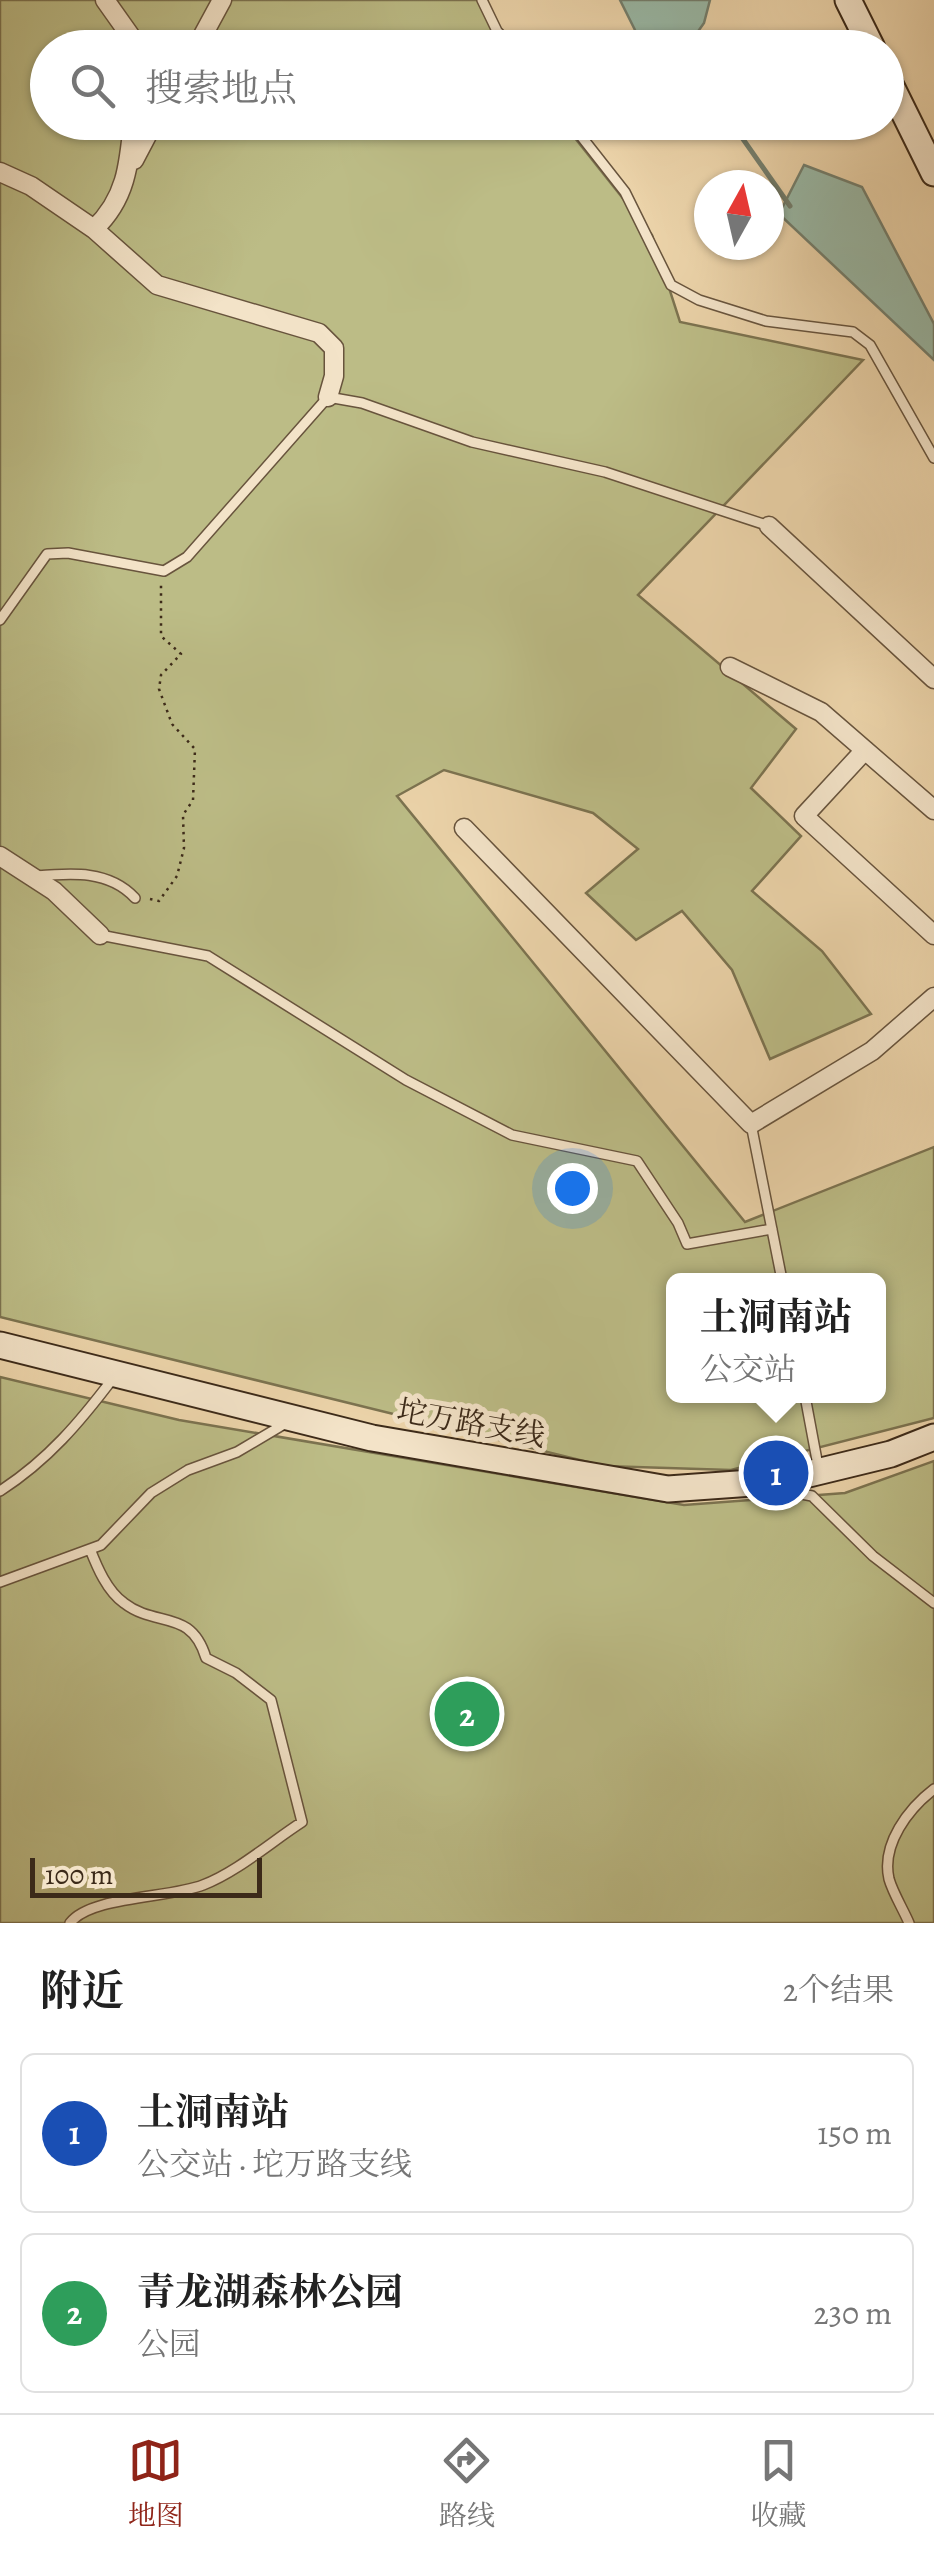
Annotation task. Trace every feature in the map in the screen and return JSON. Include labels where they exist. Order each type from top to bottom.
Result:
[{"type":"main road","points":[[848,0],[863,30]]},
{"type":"main road","points":[[904,112],[934,173]]},
{"type":"main road","name":"坨万路支线","points":[[0,1345],[291,1420],[456,1455],[668,1489],[753,1486],[820,1474],[892,1454],[934,1437]]},
{"type":"street","points":[[106,0],[127,30]]},
{"type":"street","points":[[206,30],[222,0]]},
{"type":"street","points":[[129,170],[132,140]]},
{"type":"street","points":[[94,229],[116,208],[145,140]]},
{"type":"street","points":[[0,172],[32,186],[94,229],[158,285],[318,334],[334,348],[334,376],[328,396]]},
{"type":"street","points":[[769,526],[934,679]]},
{"type":"street","points":[[730,667],[820,712],[934,810]]},
{"type":"street","points":[[865,750],[804,816],[934,935]]},
{"type":"street","points":[[464,828],[751,1124],[872,1052],[934,996]]},
{"type":"street","points":[[0,856],[54,891],[100,935]]},
{"type":"lane","points":[[482,0],[497,30]]},
{"type":"lane","points":[[584,140],[625,192],[671,284],[699,300],[766,321],[853,332],[870,345],[934,458]]},
{"type":"lane","points":[[0,620],[47,554],[68,553],[164,571],[187,557],[328,396],[362,403],[472,442],[605,472],[769,526]]},
{"type":"lane","points":[[29,876],[91,874],[124,886],[134,898]]},
{"type":"lane","points":[[100,935],[208,956],[406,1080],[512,1135],[637,1161],[678,1223],[687,1244],[772,1229]]},
{"type":"lane","points":[[751,1124],[781,1273]]},
{"type":"lane","points":[[0,1490],[33,1470],[75,1430],[116,1374]]},
{"type":"lane","points":[[805,1403],[820,1474]]},
{"type":"lane","points":[[0,1582],[101,1545],[151,1494],[188,1470],[238,1452],[291,1420]]},
{"type":"lane","points":[[753,1486],[812,1496],[874,1556],[934,1603]]},
{"type":"lane","points":[[70,1923],[74,1917],[108,1905],[204,1885],[302,1822],[271,1700],[236,1673],[206,1658],[201,1641],[188,1626],[124,1603],[100,1572],[90,1549]]},
{"type":"lane","points":[[909,1923],[890,1879],[889,1853],[906,1816],[934,1789]]},
{"type":"path","points":[[134,898],[159,901],[178,876],[184,848],[183,815],[193,800],[194,748],[172,724],[158,690],[160,675],[181,654],[162,636],[164,571]]},
{"type":"green space","points":[[0,0],[478,0],[498,30],[30,30],[30,140],[577,140],[652,235],[680,322],[863,360],[638,595],[796,729],[751,788],[801,836],[752,891],[822,951],[871,1014],[770,1059],[732,970],[682,911],[636,940],[586,893],[638,849],[593,813],[444,770],[397,796],[745,1222],[934,1147],[934,1418],[731,1470],[604,1466],[0,1317]]},
{"type":"green space","points":[[0,1377],[179,1420],[684,1505],[845,1493],[934,1461],[934,1923],[0,1923]]},
{"type":"shaded area","points":[[620,0],[710,0],[699,30],[635,30]]},
{"type":"shaded area","points":[[804,165],[862,187],[934,324],[934,360],[784,219],[784,204]]},
{"type":"waterway","points":[[744,140],[790,206]]},
{"type":"place","name":"土洞南站","points":[[776,1473]]},
{"type":"place","name":"青龙湖森林公园","points":[[467,1714]]}]
